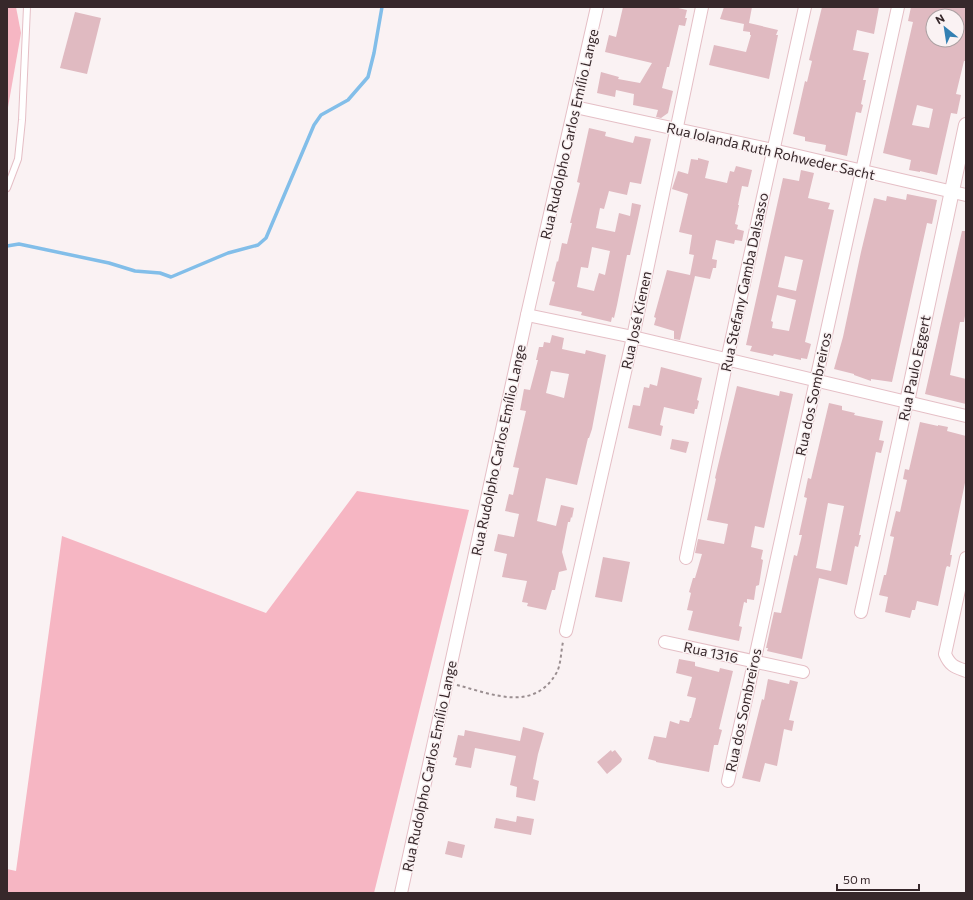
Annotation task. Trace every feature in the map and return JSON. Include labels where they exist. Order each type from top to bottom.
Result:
[{"type":"street","name":"Rua Rudolpho Carlos Emílio Lange","points":[[401,893],[527,315],[597,7]]},
{"type":"street","name":"Rua José Kienen","points":[[566,631],[633,337],[702,7]]},
{"type":"street","name":"Rua Stefany Gamba Dalsasso","points":[[686,558],[727,360],[805,7]]},
{"type":"street","name":"Rua dos Sombreiros","points":[[728,781],[753,661],[898,7]]},
{"type":"street","name":"Rua Iolanda Ruth Rohweder Sacht","points":[[575,107],[773,150],[966,195]]},
{"type":"street","name":"Rua Paulo Eggert","points":[[861,612],[966,125]]},
{"type":"street","points":[[527,315],[633,337],[966,416]]},
{"type":"street","points":[[966,558],[945,654],[947,660],[952,666],[966,671]]},
{"type":"street","name":"Rua 1316","points":[[665,642],[804,672]]},
{"type":"lane","points":[[7,188],[18,159],[19,151],[22,120],[27,7]]},
{"type":"path","points":[[447,682],[513,698],[530,696],[545,686],[557,671],[566,631]]},
{"type":"shaded area","points":[[7,7],[16,7],[21,33],[7,113]]},
{"type":"shaded area","points":[[357,491],[469,510],[374,893],[7,893],[7,869],[16,871],[62,536],[266,613]]},
{"type":"building","points":[[623,7],[674,7],[687,10],[685,26],[679,25],[669,67],[667,67],[662,88],[673,91],[668,113],[661,118],[656,117],[658,110],[633,105],[634,94],[616,90],[615,97],[597,93],[601,72],[619,77],[618,79],[640,83],[652,63],[605,52],[609,35],[616,37]]},
{"type":"building","points":[[724,7],[752,7],[749,23],[778,30],[769,79],[709,65],[714,45],[746,52],[751,35],[750,32],[743,31],[744,24],[720,19]]},
{"type":"building","points":[[822,7],[879,7],[874,34],[857,30],[853,50],[869,53],[863,80],[866,80],[861,104],[863,105],[861,113],[856,112],[847,156],[825,151],[826,145],[805,141],[805,137],[793,134],[805,81],[807,82],[812,61],[809,60]]},
{"type":"building","points":[[911,7],[966,7],[966,61],[964,61],[956,94],[961,95],[957,114],[951,113],[937,175],[909,170],[911,160],[883,153],[913,22],[908,21]],"holes":[[[917,105],[933,109],[929,128],[912,125]]]},
{"type":"building","points":[[75,12],[101,18],[87,74],[60,68]]},
{"type":"building","points":[[589,128],[606,132],[605,136],[633,143],[635,136],[651,139],[641,184],[630,182],[627,195],[609,191],[604,209],[600,208],[596,228],[615,232],[619,213],[630,216],[632,203],[641,205],[630,255],[627,255],[614,318],[612,317],[611,322],[581,315],[582,312],[549,305],[555,282],[552,281],[562,243],[567,244],[572,223],[570,223],[580,183],[577,182]],"holes":[[[592,247],[610,251],[605,275],[599,273],[594,291],[577,287],[581,267],[588,268]]]},
{"type":"building","points":[[698,158],[709,161],[705,178],[727,183],[730,171],[734,172],[736,166],[752,170],[748,187],[742,186],[735,224],[738,225],[737,229],[744,231],[742,241],[735,240],[734,244],[716,240],[712,259],[717,260],[716,268],[713,268],[710,279],[695,276],[680,340],[674,339],[674,331],[654,325],[656,318],[654,317],[667,270],[690,275],[694,255],[689,254],[692,235],[679,232],[688,194],[672,189],[678,171],[688,174],[691,159],[698,160]]},
{"type":"building","points":[[801,170],[814,173],[808,198],[830,203],[828,209],[834,210],[805,342],[811,344],[807,359],[801,358],[801,360],[774,354],[773,356],[750,351],[752,346],[746,345],[783,178],[799,181]],"holes":[[[785,256],[803,260],[796,291],[778,287]],[[777,295],[796,300],[789,331],[772,328],[773,322],[771,321]]]},
{"type":"building","points":[[907,194],[937,200],[932,224],[927,223],[892,382],[871,379],[871,381],[854,374],[834,369],[843,337],[874,198],[886,201],[887,196],[906,200]]},
{"type":"building","points":[[962,231],[966,231],[966,317],[965,316],[964,322],[960,322],[950,375],[966,379],[966,404],[925,394]]},
{"type":"building","points":[[552,335],[564,338],[562,349],[585,354],[586,350],[606,355],[592,429],[588,438],[577,485],[546,478],[537,521],[556,526],[561,505],[574,508],[572,518],[571,517],[570,522],[568,522],[562,552],[567,570],[559,572],[555,590],[552,590],[546,610],[527,606],[528,603],[522,602],[527,581],[502,577],[507,554],[494,551],[498,534],[514,537],[519,514],[505,511],[509,494],[513,495],[519,468],[513,467],[526,411],[520,410],[524,389],[530,390],[538,360],[536,360],[539,347],[543,347],[544,342],[550,343]],"holes":[[[551,371],[569,374],[564,398],[546,393]]]},
{"type":"building","points":[[661,367],[702,378],[697,400],[699,401],[697,409],[695,409],[694,414],[664,407],[660,425],[663,426],[661,436],[628,428],[633,405],[640,406],[644,387],[649,388],[650,384],[657,386]]},
{"type":"building","points":[[737,386],[779,396],[780,391],[793,394],[764,528],[755,526],[751,547],[763,550],[761,559],[763,560],[759,585],[756,586],[754,600],[747,599],[747,603],[744,602],[739,626],[742,627],[739,641],[688,630],[693,611],[687,610],[691,593],[689,592],[702,554],[695,553],[698,539],[724,544],[728,524],[707,520],[715,478]]},
{"type":"building","points":[[829,403],[842,406],[842,410],[855,413],[854,415],[883,421],[879,440],[884,441],[881,453],[876,452],[859,535],[861,535],[858,547],[855,546],[847,585],[819,578],[802,659],[767,651],[768,648],[766,648],[774,612],[781,613],[794,555],[797,556],[802,535],[799,535],[807,498],[804,497],[808,478],[811,479]],"holes":[[[828,503],[844,506],[831,571],[816,568]]]},
{"type":"building","points":[[920,422],[948,427],[947,431],[966,436],[966,478],[950,555],[952,555],[950,567],[947,566],[946,568],[938,606],[917,601],[915,610],[912,610],[910,618],[885,612],[888,597],[879,595],[884,575],[886,575],[894,537],[890,536],[896,511],[900,512],[907,480],[903,479],[905,469],[909,470]]},
{"type":"building","points":[[672,439],[689,442],[686,453],[670,449]]},
{"type":"building","points":[[603,557],[630,562],[622,602],[595,597]]},
{"type":"building","points":[[679,659],[695,662],[695,666],[719,672],[720,668],[733,671],[719,729],[722,730],[718,745],[714,745],[709,772],[656,762],[648,759],[654,736],[666,738],[670,721],[679,724],[680,720],[689,722],[691,718],[696,698],[687,696],[692,677],[676,673]]},
{"type":"building","points":[[768,679],[789,684],[790,680],[798,682],[789,720],[794,721],[792,731],[784,729],[777,766],[765,763],[760,782],[742,778],[762,699],[764,700]]},
{"type":"building","points":[[523,727],[544,733],[533,779],[539,781],[535,801],[516,797],[517,787],[510,785],[516,756],[475,748],[471,768],[455,765],[457,758],[453,757],[458,735],[464,736],[465,730],[520,741]]},
{"type":"building","points":[[611,750],[612,752],[615,750],[622,759],[621,762],[607,774],[597,762]]},
{"type":"building","points":[[517,816],[534,819],[531,835],[494,828],[496,818],[516,822]]},
{"type":"building","points":[[448,841],[465,845],[462,858],[445,854]]},
{"type":"waterway","points":[[7,246],[19,244],[109,263],[135,271],[160,273],[171,277],[228,253],[258,245],[266,238],[314,125],[321,115],[348,100],[368,77],[382,7]]}]
